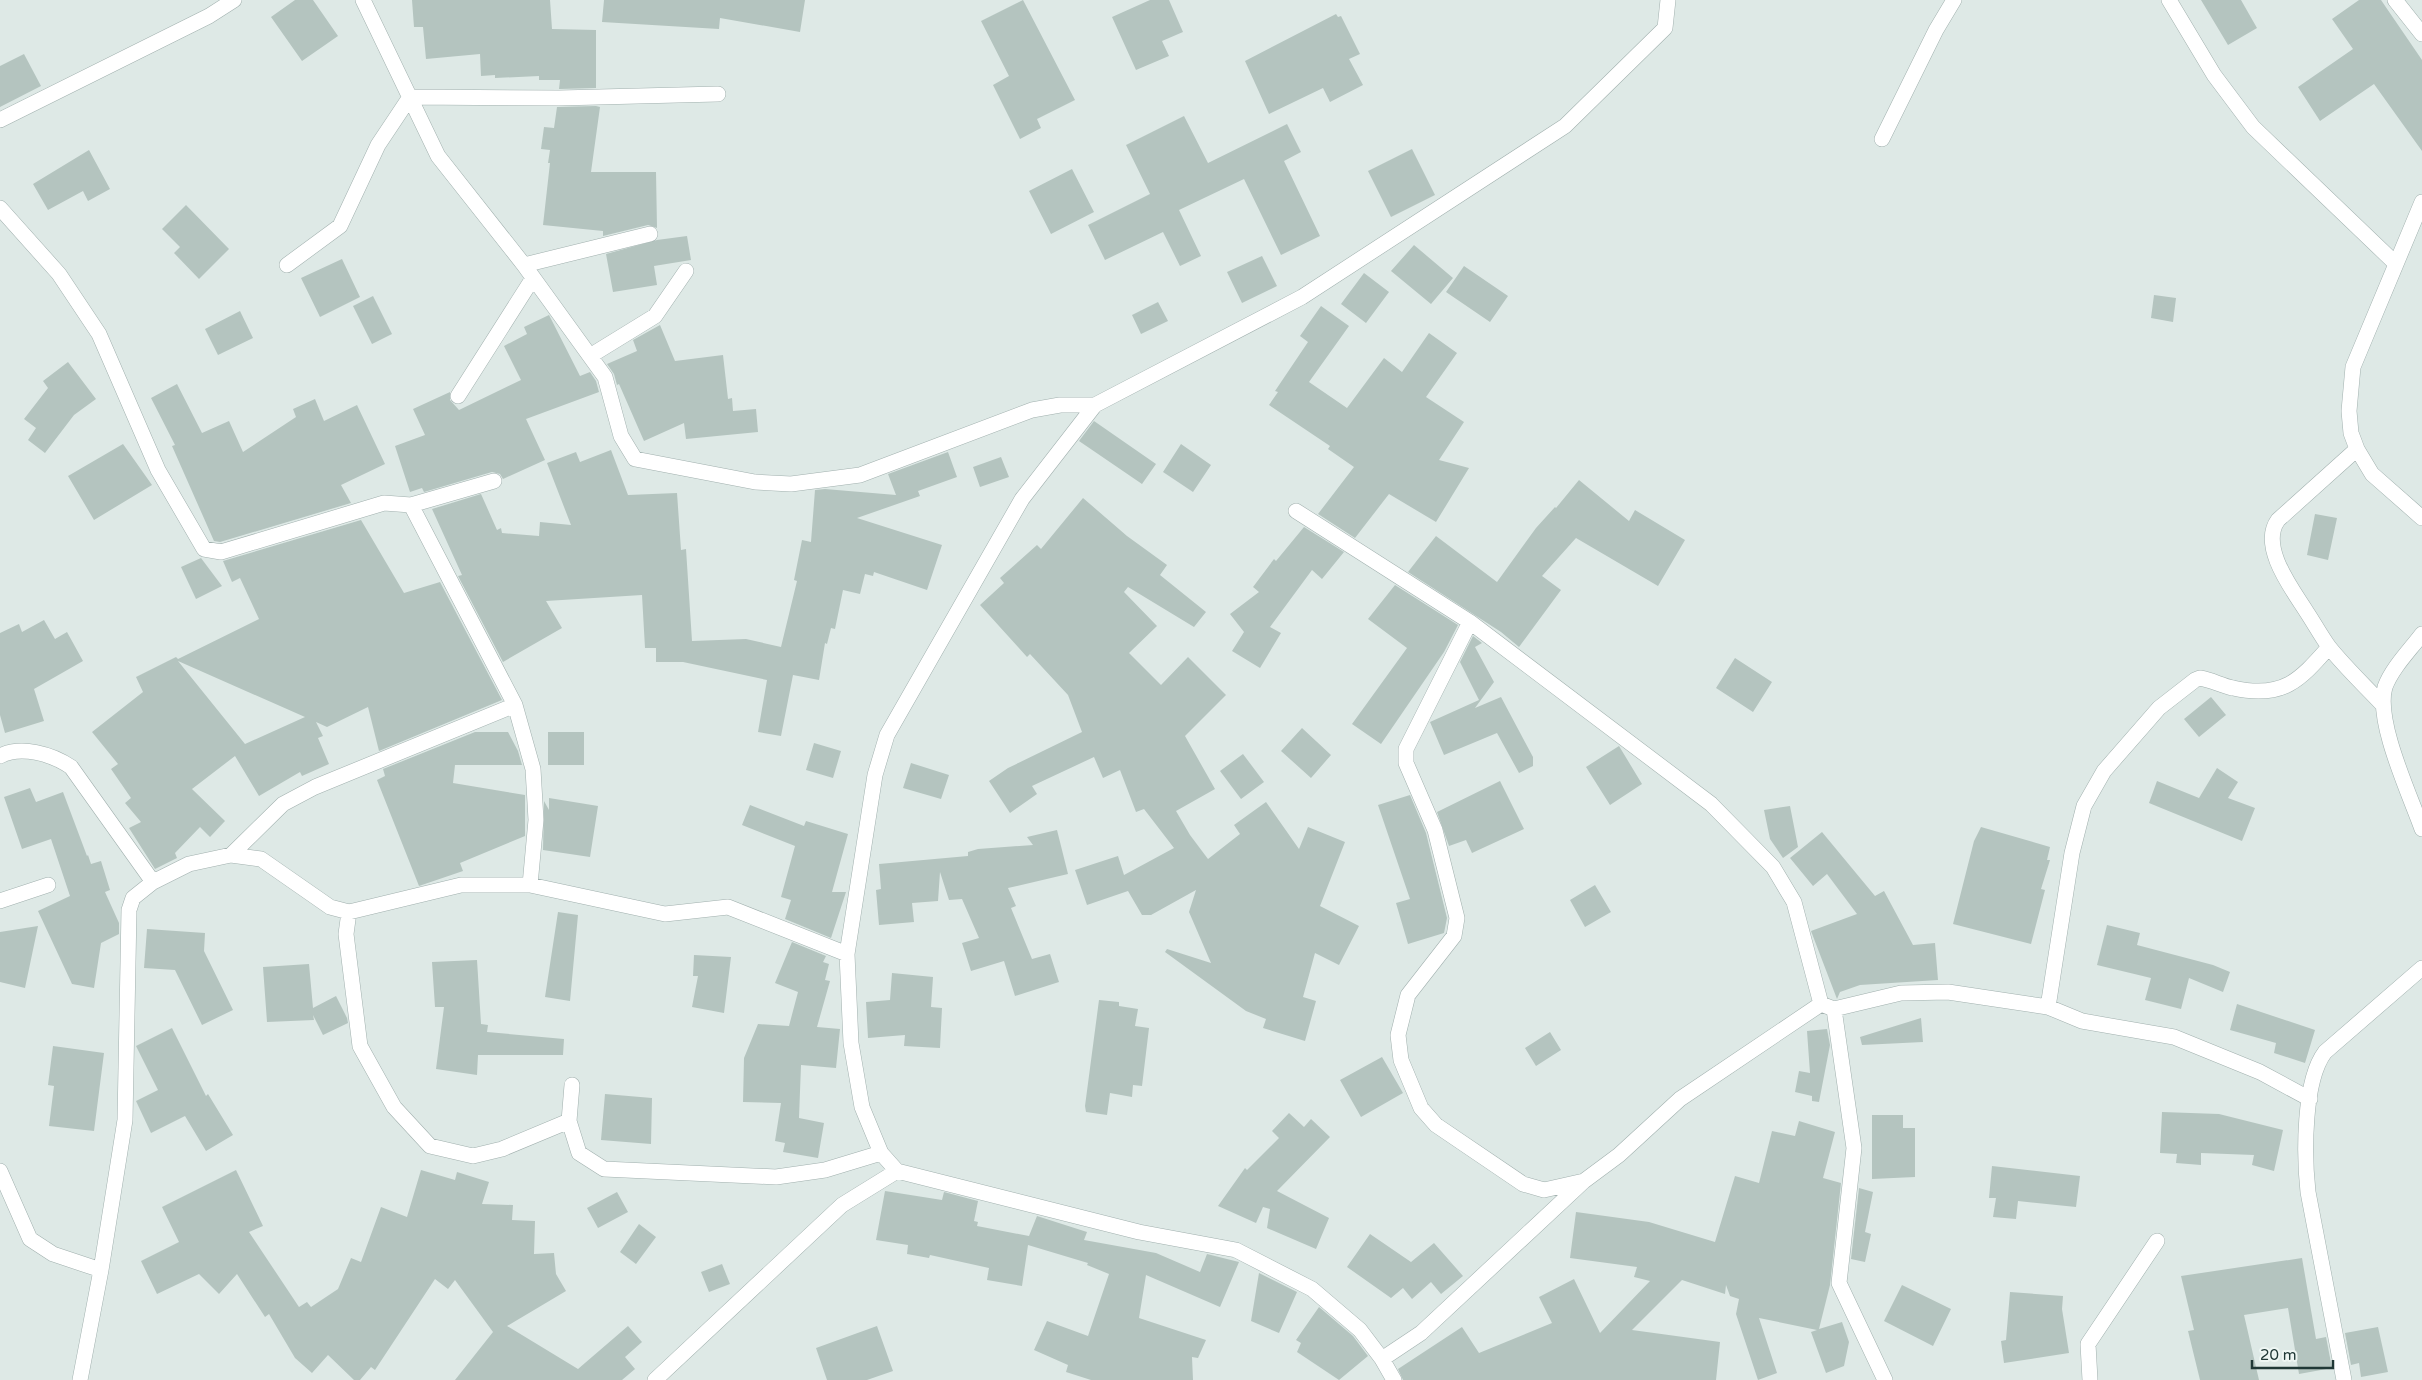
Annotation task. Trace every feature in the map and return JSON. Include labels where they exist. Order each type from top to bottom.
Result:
[{"type":"street","points":[[0,120],[208,16],[234,0]]},
{"type":"street","points":[[363,0],[438,156],[524,265],[604,377],[622,436],[635,459],[755,482],[791,484],[860,476],[1032,410],[1060,405],[1095,405]]},
{"type":"street","points":[[1394,1380],[1382,1359],[1360,1330],[1312,1289],[1236,1250],[1139,1232],[898,1171],[881,1153],[862,1107],[852,1042],[847,954],[875,775],[887,735],[1022,499],[1095,405],[1302,297],[1565,126],[1665,28],[1668,0]]},
{"type":"street","points":[[1882,139],[1936,30],[1954,0]]},
{"type":"street","points":[[2169,0],[2214,75],[2253,126],[2306,180],[2395,263]]},
{"type":"street","points":[[2396,0],[2422,34]]},
{"type":"street","points":[[410,97],[560,98],[718,94]]},
{"type":"street","points":[[287,265],[340,226],[378,145],[410,97]]},
{"type":"street","points":[[2422,202],[2353,367],[2349,411],[2351,433],[2356,449],[2372,474],[2422,518]]},
{"type":"street","points":[[0,208],[59,274],[99,334],[158,470],[204,549],[221,552],[384,503],[411,504],[494,481]]},
{"type":"street","points":[[524,265],[650,234]]},
{"type":"street","points":[[590,356],[655,316],[686,271]]},
{"type":"street","points":[[458,396],[533,278]]},
{"type":"street","points":[[2356,449],[2278,520],[2272,531],[2274,549],[2284,576],[2329,647],[2382,704]]},
{"type":"street","points":[[411,504],[515,705],[533,769],[536,820],[530,885]]},
{"type":"street","points":[[1296,511],[1470,622],[1711,804],[1773,867],[1794,902],[1827,1007],[1854,1148],[1839,1283],[1885,1380]]},
{"type":"street","points":[[1470,622],[1406,750],[1406,763],[1436,830],[1457,918],[1454,936],[1408,995],[1398,1035],[1401,1060],[1421,1108],[1436,1125],[1523,1184],[1544,1190],[1584,1181]]},
{"type":"street","points":[[2422,634],[2386,686],[2382,704],[2390,742],[2422,830]]},
{"type":"street","points":[[2048,1007],[2072,853],[2084,806],[2104,771],[2159,708],[2194,680],[2200,678],[2244,690],[2283,688],[2305,674],[2329,647]]},
{"type":"street","points":[[231,855],[284,804],[315,787],[515,705]]},
{"type":"street","points":[[0,756],[16,750],[58,758],[71,767],[153,882]]},
{"type":"street","points":[[80,1380],[101,1270],[125,1120],[129,910],[133,898],[153,882],[189,864],[231,855],[261,859],[330,907],[350,912],[461,885],[530,885],[665,914],[728,907],[847,954]]},
{"type":"street","points":[[0,902],[48,885]]},
{"type":"street","points":[[350,912],[346,934],[360,1046],[394,1107],[430,1146],[473,1156],[502,1149],[569,1122]]},
{"type":"street","points":[[2344,1380],[2308,1192],[2305,1163],[2305,1136],[2315,1068],[2325,1052],[2422,968]]},
{"type":"street","points":[[1382,1359],[1420,1333],[1584,1181],[1619,1155],[1680,1099],[1827,1007],[1901,993],[1948,992],[2048,1007],[2082,1021],[2174,1037],[2260,1072],[2310,1099]]},
{"type":"street","points":[[572,1085],[569,1122],[580,1152],[604,1169],[776,1177],[825,1170],[881,1153]]},
{"type":"street","points":[[0,1171],[30,1240],[53,1254],[101,1270]]},
{"type":"street","points":[[655,1380],[842,1205],[898,1171]]},
{"type":"street","points":[[2090,1380],[2088,1344],[2158,1240]]},
{"type":"building","points":[[295,0],[313,0],[338,36],[302,61],[271,17]]},
{"type":"building","points":[[412,0],[550,0],[552,29],[596,30],[596,88],[559,89],[560,80],[539,80],[539,76],[495,78],[495,75],[481,76],[480,54],[426,59],[423,27],[414,27]]},
{"type":"building","points":[[604,0],[805,0],[800,32],[720,18],[719,29],[602,22]]},
{"type":"building","points":[[1023,0],[1075,100],[1037,119],[1041,128],[1020,139],[993,85],[1009,76],[981,21]]},
{"type":"building","points":[[1150,0],[1169,0],[1183,32],[1162,41],[1169,56],[1136,70],[1112,17]]},
{"type":"building","points":[[2201,0],[2241,0],[2257,28],[2228,45]]},
{"type":"building","points":[[2359,0],[2381,0],[2422,60],[2422,151],[2374,84],[2320,121],[2298,87],[2353,49],[2332,19]]},
{"type":"building","points":[[1336,14],[1338,17],[1341,16],[1360,54],[1349,59],[1363,85],[1330,102],[1323,88],[1269,114],[1245,61]]},
{"type":"building","points":[[24,54],[41,86],[0,107],[0,66]]},
{"type":"building","points":[[557,107],[600,107],[591,172],[656,172],[657,228],[648,225],[603,236],[603,231],[543,225],[550,163],[548,163],[550,150],[541,149],[544,127],[554,128]]},
{"type":"building","points":[[1184,116],[1208,163],[1287,124],[1301,152],[1284,161],[1320,236],[1281,255],[1244,179],[1179,210],[1201,256],[1180,266],[1163,232],[1105,260],[1088,225],[1150,194],[1126,145]]},
{"type":"building","points":[[1412,149],[1435,195],[1391,217],[1368,171]]},
{"type":"building","points":[[89,150],[110,189],[88,201],[83,191],[48,210],[33,184]]},
{"type":"building","points":[[1072,169],[1094,212],[1051,234],[1029,191]]},
{"type":"building","points":[[186,205],[229,249],[199,279],[174,253],[180,247],[162,229]]},
{"type":"building","points":[[687,236],[691,260],[654,266],[657,285],[613,292],[606,254],[657,240]]},
{"type":"building","points":[[1414,245],[1453,278],[1431,304],[1391,271]]},
{"type":"building","points":[[1262,256],[1277,286],[1242,303],[1227,272]]},
{"type":"building","points":[[342,259],[360,297],[320,317],[301,278]]},
{"type":"building","points":[[1464,266],[1508,296],[1490,322],[1446,292]]},
{"type":"building","points":[[1364,273],[1389,292],[1366,323],[1341,304]]},
{"type":"building","points":[[2154,295],[2176,298],[2173,322],[2151,318]]},
{"type":"building","points":[[373,296],[392,334],[372,344],[353,306]]},
{"type":"building","points":[[1158,302],[1168,321],[1141,334],[1132,315]]},
{"type":"building","points":[[1321,306],[1349,326],[1309,382],[1347,408],[1384,358],[1402,372],[1429,333],[1457,353],[1426,397],[1464,422],[1439,460],[1469,468],[1436,522],[1389,494],[1355,538],[1318,514],[1354,467],[1328,449],[1330,446],[1269,405],[1278,392],[1275,391],[1308,342],[1300,336]]},
{"type":"building","points":[[240,311],[253,338],[218,355],[205,329]]},
{"type":"building","points":[[549,315],[580,376],[590,372],[596,381],[599,392],[526,419],[545,460],[503,479],[500,474],[492,472],[424,492],[422,488],[410,492],[395,446],[425,435],[413,409],[450,392],[450,400],[459,410],[521,380],[504,346],[527,334],[524,327]]},
{"type":"building","points":[[660,325],[675,361],[723,355],[728,399],[732,398],[733,411],[756,409],[758,432],[686,439],[684,423],[644,441],[619,384],[617,385],[614,374],[607,364],[637,351],[633,340]]},
{"type":"building","points":[[68,362],[96,399],[74,415],[45,453],[28,440],[36,428],[24,419],[48,388],[43,381]]},
{"type":"building","points":[[177,384],[202,433],[229,421],[243,452],[296,417],[293,409],[315,399],[324,421],[357,405],[385,464],[341,485],[351,503],[220,542],[214,541],[172,446],[175,445],[151,398]]},
{"type":"building","points":[[1094,421],[1156,464],[1142,484],[1079,441]]},
{"type":"building","points":[[123,444],[152,485],[94,520],[68,476]]},
{"type":"building","points":[[1181,444],[1211,465],[1193,492],[1163,472]]},
{"type":"building","points":[[611,450],[628,495],[677,493],[681,550],[686,549],[692,641],[746,639],[781,647],[797,581],[794,580],[802,540],[811,542],[815,490],[825,489],[896,495],[888,474],[948,452],[957,477],[918,491],[920,496],[857,518],[942,545],[927,590],[874,572],[873,576],[865,574],[860,594],[843,590],[835,629],[831,628],[827,644],[825,643],[819,680],[793,675],[781,736],[758,732],[767,680],[683,662],[656,662],[656,648],[645,648],[642,595],[546,601],[562,628],[503,662],[458,576],[462,575],[432,509],[481,494],[497,530],[501,528],[502,533],[539,536],[540,522],[571,525],[547,463],[576,452],[580,462]]},
{"type":"building","points":[[1001,457],[1009,477],[980,487],[973,467]]},
{"type":"building","points":[[1579,480],[1629,521],[1635,510],[1685,540],[1658,586],[1576,538],[1542,576],[1561,590],[1519,647],[1501,632],[1408,572],[1436,536],[1497,582],[1536,528],[1556,508]]},
{"type":"building","points":[[1083,498],[1127,536],[1167,565],[1160,575],[1206,612],[1194,627],[1128,587],[1124,592],[1157,626],[1129,653],[1161,685],[1188,657],[1226,695],[1185,736],[1215,789],[1176,811],[1190,835],[1208,859],[1240,834],[1234,825],[1266,802],[1299,849],[1308,827],[1345,842],[1320,906],[1359,926],[1339,965],[1315,953],[1303,997],[1316,1001],[1305,1041],[1263,1028],[1266,1019],[1246,1011],[1165,952],[1167,949],[1211,963],[1189,912],[1196,890],[1151,915],[1142,915],[1128,891],[1087,905],[1075,870],[1118,856],[1124,875],[1174,848],[1144,809],[1136,812],[1120,770],[1103,778],[1094,757],[1032,786],[1037,794],[1010,813],[989,781],[1008,768],[1082,732],[1068,695],[1030,654],[1027,657],[980,605],[1004,583],[1000,578],[1037,545],[1041,549]]},
{"type":"building","points":[[2315,514],[2337,518],[2328,560],[2307,555]]},
{"type":"building","points":[[361,520],[404,593],[440,582],[502,700],[379,751],[368,707],[327,727],[316,722],[323,736],[318,738],[329,764],[302,776],[300,772],[259,796],[235,756],[192,789],[225,821],[210,837],[200,827],[175,853],[177,858],[155,869],[129,828],[141,822],[125,803],[131,798],[111,769],[118,764],[92,732],[143,692],[136,677],[176,657],[178,659],[259,619],[240,578],[232,582],[223,561]],"holes":[[[178,661],[305,717],[245,744]]]},
{"type":"building","points":[[1304,527],[1344,552],[1322,579],[1312,570],[1270,627],[1281,633],[1260,668],[1232,651],[1244,632],[1230,614],[1259,592],[1253,587],[1274,559],[1276,561]]},
{"type":"building","points":[[201,558],[222,586],[196,599],[181,567]]},
{"type":"building","points":[[1395,585],[1458,625],[1444,652],[1381,744],[1352,724],[1407,648],[1368,619]]},
{"type":"building","points":[[44,620],[55,639],[67,632],[83,661],[34,689],[44,721],[5,733],[0,715],[0,633],[19,624],[22,632]]},
{"type":"building","points":[[1473,636],[1482,643],[1475,647],[1494,682],[1475,708],[1501,697],[1533,757],[1533,766],[1519,773],[1497,733],[1444,755],[1430,722],[1479,700],[1460,662]]},
{"type":"building","points":[[1735,658],[1772,682],[1753,712],[1716,688]]},
{"type":"building","points":[[2211,697],[2226,715],[2199,737],[2184,719]]},
{"type":"building","points":[[1302,728],[1331,755],[1311,778],[1281,751]]},
{"type":"building","points":[[475,732],[508,732],[518,751],[522,765],[455,765],[453,783],[525,795],[525,836],[460,863],[463,871],[419,886],[377,780],[385,776],[383,769]]},
{"type":"building","points":[[548,732],[584,732],[584,765],[548,765]]},
{"type":"building","points":[[814,743],[841,751],[833,778],[806,770]]},
{"type":"building","points":[[1619,746],[1642,784],[1610,805],[1586,767]]},
{"type":"building","points":[[1243,754],[1264,782],[1241,799],[1220,771]]},
{"type":"building","points":[[911,763],[949,775],[941,799],[903,788]]},
{"type":"building","points":[[2217,768],[2238,782],[2228,798],[2255,808],[2242,841],[2149,803],[2157,781],[2199,798]]},
{"type":"building","points":[[1500,781],[1524,829],[1472,853],[1466,840],[1449,846],[1437,812]]},
{"type":"building","points":[[30,788],[36,802],[63,792],[91,864],[101,861],[110,890],[105,892],[119,923],[119,934],[101,943],[94,988],[72,984],[38,911],[70,896],[51,839],[22,849],[4,797]]},
{"type":"building","points":[[1410,795],[1426,833],[1447,918],[1444,933],[1408,944],[1396,903],[1410,899],[1378,805]]},
{"type":"building","points":[[549,798],[598,806],[590,857],[543,850],[544,801],[549,810]]},
{"type":"building","points":[[750,805],[804,826],[806,821],[848,834],[832,892],[846,892],[831,938],[785,919],[791,900],[781,897],[795,846],[742,825]]},
{"type":"building","points":[[1790,806],[1798,847],[1783,858],[1770,839],[1764,810]]},
{"type":"building","points":[[1981,827],[2050,847],[2047,860],[2050,860],[2041,889],[2045,890],[2031,944],[1953,924],[1974,841]]},
{"type":"building","points":[[1057,830],[1068,874],[1008,888],[1016,906],[1011,908],[1032,959],[1050,954],[1059,982],[1015,996],[1004,961],[971,971],[962,943],[979,938],[962,899],[949,900],[940,872],[938,901],[912,903],[914,922],[879,925],[876,890],[881,889],[879,864],[968,856],[968,852],[978,849],[1033,845],[1027,837]]},
{"type":"building","points":[[1822,832],[1875,896],[1884,891],[1913,945],[1935,943],[1938,980],[1860,985],[1840,992],[1837,999],[1811,931],[1857,914],[1827,874],[1813,886],[1790,858]]},
{"type":"building","points":[[1595,885],[1611,912],[1585,927],[1570,900]]},
{"type":"building","points":[[558,912],[578,915],[570,1001],[545,997]]},
{"type":"building","points":[[2107,925],[2140,933],[2137,945],[2213,965],[2230,972],[2223,992],[2189,978],[2181,1009],[2145,1000],[2151,978],[2097,965]]},
{"type":"building","points":[[38,926],[25,988],[0,982],[0,932]]},
{"type":"building","points":[[147,929],[205,933],[204,951],[233,1010],[202,1025],[175,970],[144,968]]},
{"type":"building","points":[[792,942],[826,956],[823,962],[829,964],[825,980],[830,981],[817,1027],[840,1029],[836,1068],[801,1065],[799,1118],[824,1123],[818,1158],[783,1152],[785,1143],[775,1141],[781,1103],[743,1102],[744,1058],[758,1024],[789,1026],[798,992],[775,983]]},
{"type":"building","points":[[694,955],[731,957],[724,1013],[692,1007],[698,976],[693,976]]},
{"type":"building","points":[[477,960],[481,1024],[488,1025],[487,1032],[564,1039],[563,1055],[478,1055],[477,1075],[436,1069],[444,1007],[435,1007],[432,962]]},
{"type":"building","points":[[309,964],[313,1008],[336,996],[348,1023],[323,1035],[313,1015],[314,1020],[267,1022],[263,967]]},
{"type":"building","points":[[892,973],[933,977],[931,1007],[942,1008],[940,1048],[904,1046],[905,1035],[868,1038],[866,1002],[890,1000]]},
{"type":"building","points":[[1099,1000],[1119,1002],[1119,1006],[1138,1009],[1135,1026],[1149,1028],[1142,1086],[1133,1085],[1132,1097],[1110,1093],[1107,1115],[1086,1112],[1085,1106]]},
{"type":"building","points":[[2237,1004],[2315,1030],[2305,1063],[2274,1053],[2276,1043],[2230,1030]]},
{"type":"building","points":[[1921,1018],[1923,1042],[1862,1045],[1860,1037]]},
{"type":"building","points":[[172,1028],[206,1096],[208,1094],[233,1135],[206,1151],[185,1116],[151,1133],[136,1101],[158,1090],[136,1046]]},
{"type":"building","points":[[1827,1029],[1830,1045],[1819,1102],[1812,1101],[1812,1096],[1795,1092],[1799,1071],[1810,1073],[1807,1031]]},
{"type":"building","points":[[1550,1032],[1561,1050],[1536,1066],[1525,1048]]},
{"type":"building","points":[[53,1046],[104,1053],[94,1131],[49,1126],[54,1086],[48,1085]]},
{"type":"building","points":[[1382,1057],[1403,1093],[1361,1117],[1340,1080]]},
{"type":"building","points":[[605,1094],[652,1098],[651,1144],[601,1140]]},
{"type":"building","points":[[2162,1112],[2219,1114],[2283,1130],[2274,1171],[2252,1165],[2254,1155],[2201,1153],[2201,1165],[2176,1163],[2177,1154],[2160,1153]]},
{"type":"building","points":[[1289,1113],[1304,1127],[1311,1119],[1330,1137],[1277,1191],[1329,1218],[1316,1249],[1267,1228],[1270,1209],[1263,1207],[1256,1223],[1218,1206],[1245,1168],[1247,1170],[1279,1138],[1272,1131]]},
{"type":"building","points":[[1872,1115],[1903,1115],[1903,1128],[1915,1128],[1915,1177],[1872,1179]]},
{"type":"building","points":[[1799,1121],[1835,1132],[1823,1178],[1841,1183],[1830,1285],[1819,1329],[1842,1322],[1849,1342],[1844,1366],[1826,1373],[1811,1332],[1817,1330],[1759,1318],[1777,1373],[1758,1380],[1736,1314],[1739,1299],[1730,1296],[1726,1285],[1725,1294],[1682,1280],[1632,1330],[1720,1342],[1716,1380],[1403,1380],[1398,1369],[1462,1327],[1479,1353],[1552,1323],[1539,1297],[1574,1279],[1600,1333],[1650,1281],[1634,1277],[1637,1267],[1570,1258],[1576,1212],[1649,1222],[1715,1242],[1735,1176],[1759,1183],[1772,1131],[1795,1136]]},
{"type":"building","points":[[1992,1166],[2080,1176],[2076,1207],[2018,1201],[2016,1219],[1993,1217],[1996,1198],[1989,1198]]},
{"type":"building","points":[[236,1170],[263,1226],[249,1232],[299,1307],[307,1302],[311,1307],[338,1289],[351,1258],[361,1262],[381,1207],[407,1217],[421,1170],[455,1180],[457,1172],[489,1182],[482,1204],[513,1205],[512,1220],[535,1221],[534,1254],[554,1253],[556,1274],[566,1291],[507,1326],[578,1369],[628,1326],[642,1342],[625,1357],[635,1369],[622,1380],[455,1380],[493,1332],[455,1280],[448,1289],[435,1279],[375,1370],[371,1367],[360,1380],[354,1380],[328,1355],[312,1373],[295,1358],[269,1314],[265,1317],[237,1274],[219,1294],[199,1274],[157,1294],[141,1261],[179,1242],[162,1207]]},
{"type":"building","points":[[1859,1188],[1873,1192],[1865,1232],[1871,1234],[1865,1262],[1851,1259]]},
{"type":"building","points":[[885,1191],[942,1200],[944,1192],[978,1201],[974,1221],[978,1222],[977,1226],[1029,1236],[1037,1216],[1087,1232],[1084,1240],[1156,1253],[1200,1272],[1207,1254],[1239,1262],[1220,1307],[1146,1275],[1139,1318],[1206,1340],[1198,1358],[1192,1357],[1193,1380],[1091,1380],[1066,1372],[1068,1365],[1034,1350],[1047,1321],[1088,1336],[1109,1274],[1087,1265],[1088,1263],[1028,1245],[1022,1286],[987,1280],[989,1268],[930,1255],[929,1258],[907,1254],[908,1245],[876,1240]]},
{"type":"building","points":[[617,1192],[628,1212],[598,1228],[587,1208]]},
{"type":"building","points":[[639,1224],[656,1237],[636,1264],[620,1252]]},
{"type":"building","points":[[1370,1234],[1411,1262],[1434,1243],[1463,1276],[1441,1294],[1431,1282],[1412,1299],[1403,1288],[1391,1298],[1347,1267]]},
{"type":"building","points":[[2302,1258],[2316,1339],[2326,1337],[2332,1368],[2299,1374],[2288,1308],[2244,1315],[2259,1380],[2200,1380],[2188,1331],[2194,1330],[2181,1276]]},
{"type":"building","points":[[722,1264],[730,1284],[709,1292],[701,1272]]},
{"type":"building","points":[[1259,1273],[1297,1292],[1279,1333],[1251,1321]]},
{"type":"building","points":[[1902,1285],[1951,1309],[1933,1346],[1884,1321]]},
{"type":"building","points":[[2010,1292],[2063,1296],[2062,1309],[2069,1353],[2004,1363],[2001,1341],[2006,1340]]},
{"type":"building","points":[[1319,1307],[1353,1336],[1368,1356],[1339,1380],[1297,1352],[1301,1343],[1296,1340]]},
{"type":"building","points":[[877,1326],[893,1371],[867,1380],[827,1380],[816,1348]]},
{"type":"building","points":[[2378,1327],[2388,1372],[2361,1377],[2359,1363],[2351,1365],[2345,1333]]}]
